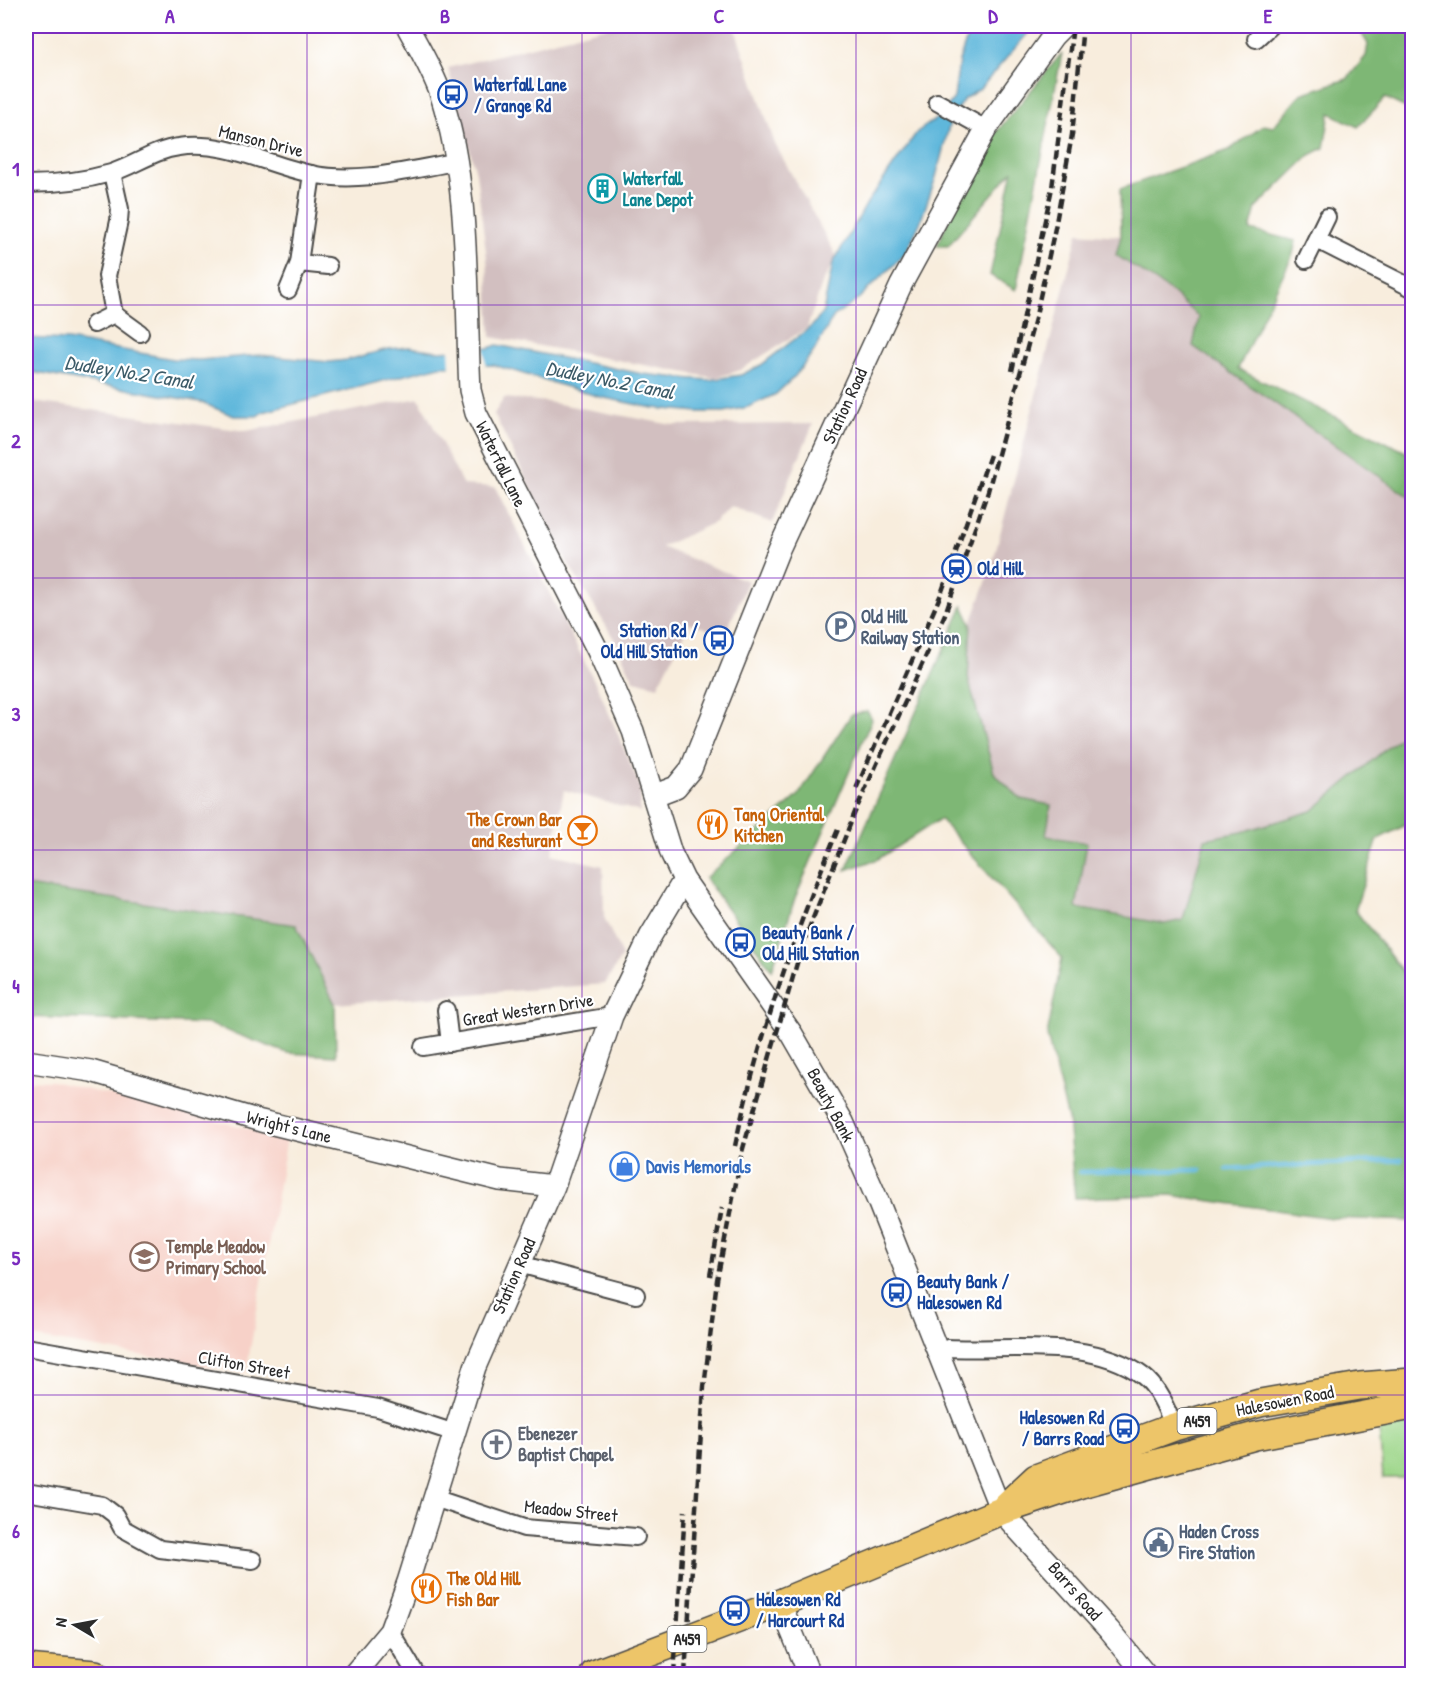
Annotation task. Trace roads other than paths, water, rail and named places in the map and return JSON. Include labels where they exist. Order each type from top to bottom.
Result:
[{"type":"main road","name":"Halesowen Road","points":[[1000,1511],[1036,1478],[1174,1427],[1260,1403],[1360,1386],[1413,1382]]},
{"type":"main road","name":"Halesowen Road","points":[[594,1674],[780,1603],[1000,1511],[1084,1483],[1255,1436],[1413,1406]]},
{"type":"main road","points":[[26,1668],[95,1674]]},
{"type":"street","name":"Waterfall Lane","points":[[407,26],[441,94],[455,162],[463,210],[470,390],[481,426],[598,651],[633,731],[655,795],[671,853],[684,880]]},
{"type":"street","name":"Station Road","points":[[655,795],[676,787],[691,769],[779,549],[901,285],[978,126],[1053,36],[1064,26]]},
{"type":"street","points":[[1257,39],[1270,26]]},
{"type":"street","points":[[937,102],[978,126]]},
{"type":"street","name":"Manson Drive","points":[[26,184],[62,183],[112,173],[154,154],[179,147],[214,148],[244,153],[312,174],[355,179],[455,162]]},
{"type":"street","points":[[112,173],[120,209],[106,276],[114,314],[140,333]]},
{"type":"street","points":[[288,290],[299,263],[312,174]]},
{"type":"street","points":[[1306,260],[1327,217]]},
{"type":"street","points":[[1317,240],[1413,288]]},
{"type":"street","points":[[299,263],[328,266]]},
{"type":"street","points":[[94,324],[114,314]]},
{"type":"street","name":"Station Road","points":[[354,1674],[390,1631],[474,1366],[554,1186],[612,1016],[650,937],[684,880]]},
{"type":"street","name":"Beauty Bank","points":[[684,880],[792,1034],[843,1122],[878,1201],[1000,1511]]},
{"type":"street","name":"Great Western Drive","points":[[446,1010],[450,1042]]},
{"type":"street","name":"Great Western Drive","points":[[423,1047],[612,1016]]},
{"type":"street","name":"Wright's Lane","points":[[26,1061],[91,1071],[261,1121],[500,1180],[554,1186]]},
{"type":"street","points":[[519,1264],[636,1295]]},
{"type":"street","name":"Clifton Street","points":[[26,1347],[378,1408],[452,1432]]},
{"type":"street","points":[[936,1352],[948,1348],[1067,1349],[1112,1361],[1143,1376],[1159,1394],[1174,1427]]},
{"type":"street","points":[[26,1492],[102,1505],[115,1515],[122,1528],[160,1549],[254,1560]]},
{"type":"street","name":"Meadow Street","points":[[434,1498],[524,1528],[636,1537]]},
{"type":"street","name":"Barrs Road","points":[[1000,1511],[1056,1570],[1145,1674]]},
{"type":"street","points":[[780,1603],[809,1674]]},
{"type":"street","points":[[390,1631],[416,1674]]},
{"type":"water","name":"Dudley No.2 Canal","points":[[971,26],[1034,26],[980,89],[964,99],[951,118],[936,177],[920,223],[905,254],[855,302],[834,316],[814,351],[795,376],[776,394],[748,407],[724,412],[653,408],[600,397],[494,365],[440,366],[263,412],[257,416],[234,416],[200,402],[26,371],[26,338],[68,340],[173,359],[200,360],[260,355],[329,362],[347,360],[388,349],[409,347],[438,351],[489,348],[497,345],[643,374],[709,380],[741,375],[761,365],[813,325],[823,312],[833,263],[867,203],[917,132],[940,116],[954,98],[959,61]]},
{"type":"waterway","points":[[1227,1169],[1401,1160]]},
{"type":"waterway","points":[[1080,1172],[1200,1170]]},
{"type":"railway","points":[[1012,371],[1052,188],[1073,26]]},
{"type":"railway","points":[[685,1674],[704,1387],[717,1280],[742,1152],[802,946],[855,812],[945,614],[988,491],[1036,315],[1055,228],[1072,135],[1083,26]]},
{"type":"railway","points":[[856,789],[941,594],[990,455]]},
{"type":"railway","points":[[735,1146],[755,1064],[780,984],[839,827]]},
{"type":"railway","points":[[710,1276],[722,1208]]},
{"type":"railway","points":[[674,1674],[685,1511]]},
{"type":"place","name":"Waterfall Lane / Grange Rd","points":[[453,95]]},
{"type":"place","name":"Waterfall Lane Depot","points":[[602,189]]},
{"type":"place","name":"Old Hill","points":[[956,569]]},
{"type":"place","name":"Old Hill Railway Station","points":[[840,627]]},
{"type":"place","name":"Station Rd / Old Hill Station","points":[[719,641]]},
{"type":"place","name":"Tang Oriental Kitchen","points":[[713,825]]},
{"type":"place","name":"The Crown Bar and Resturant","points":[[583,830]]},
{"type":"place","name":"Beauty Bank / Old Hill Station","points":[[741,943]]},
{"type":"place","name":"Davis Memorials","points":[[625,1167]]},
{"type":"place","name":"Temple Meadow Primary School","points":[[145,1257]]},
{"type":"place","name":"Beauty Bank / Halesowen Rd","points":[[896,1292]]},
{"type":"place","name":"Halesowen Rd / Barrs Road","points":[[1125,1428]]},
{"type":"place","name":"Ebenezer Baptist Chapel","points":[[497,1444]]},
{"type":"place","name":"Haden Cross Fire Station","points":[[1158,1542]]},
{"type":"place","name":"The Old Hill Fish Bar","points":[[426,1589]]},
{"type":"place","name":"Halesowen Rd / Harcourt Rd","points":[[735,1610]]}]
